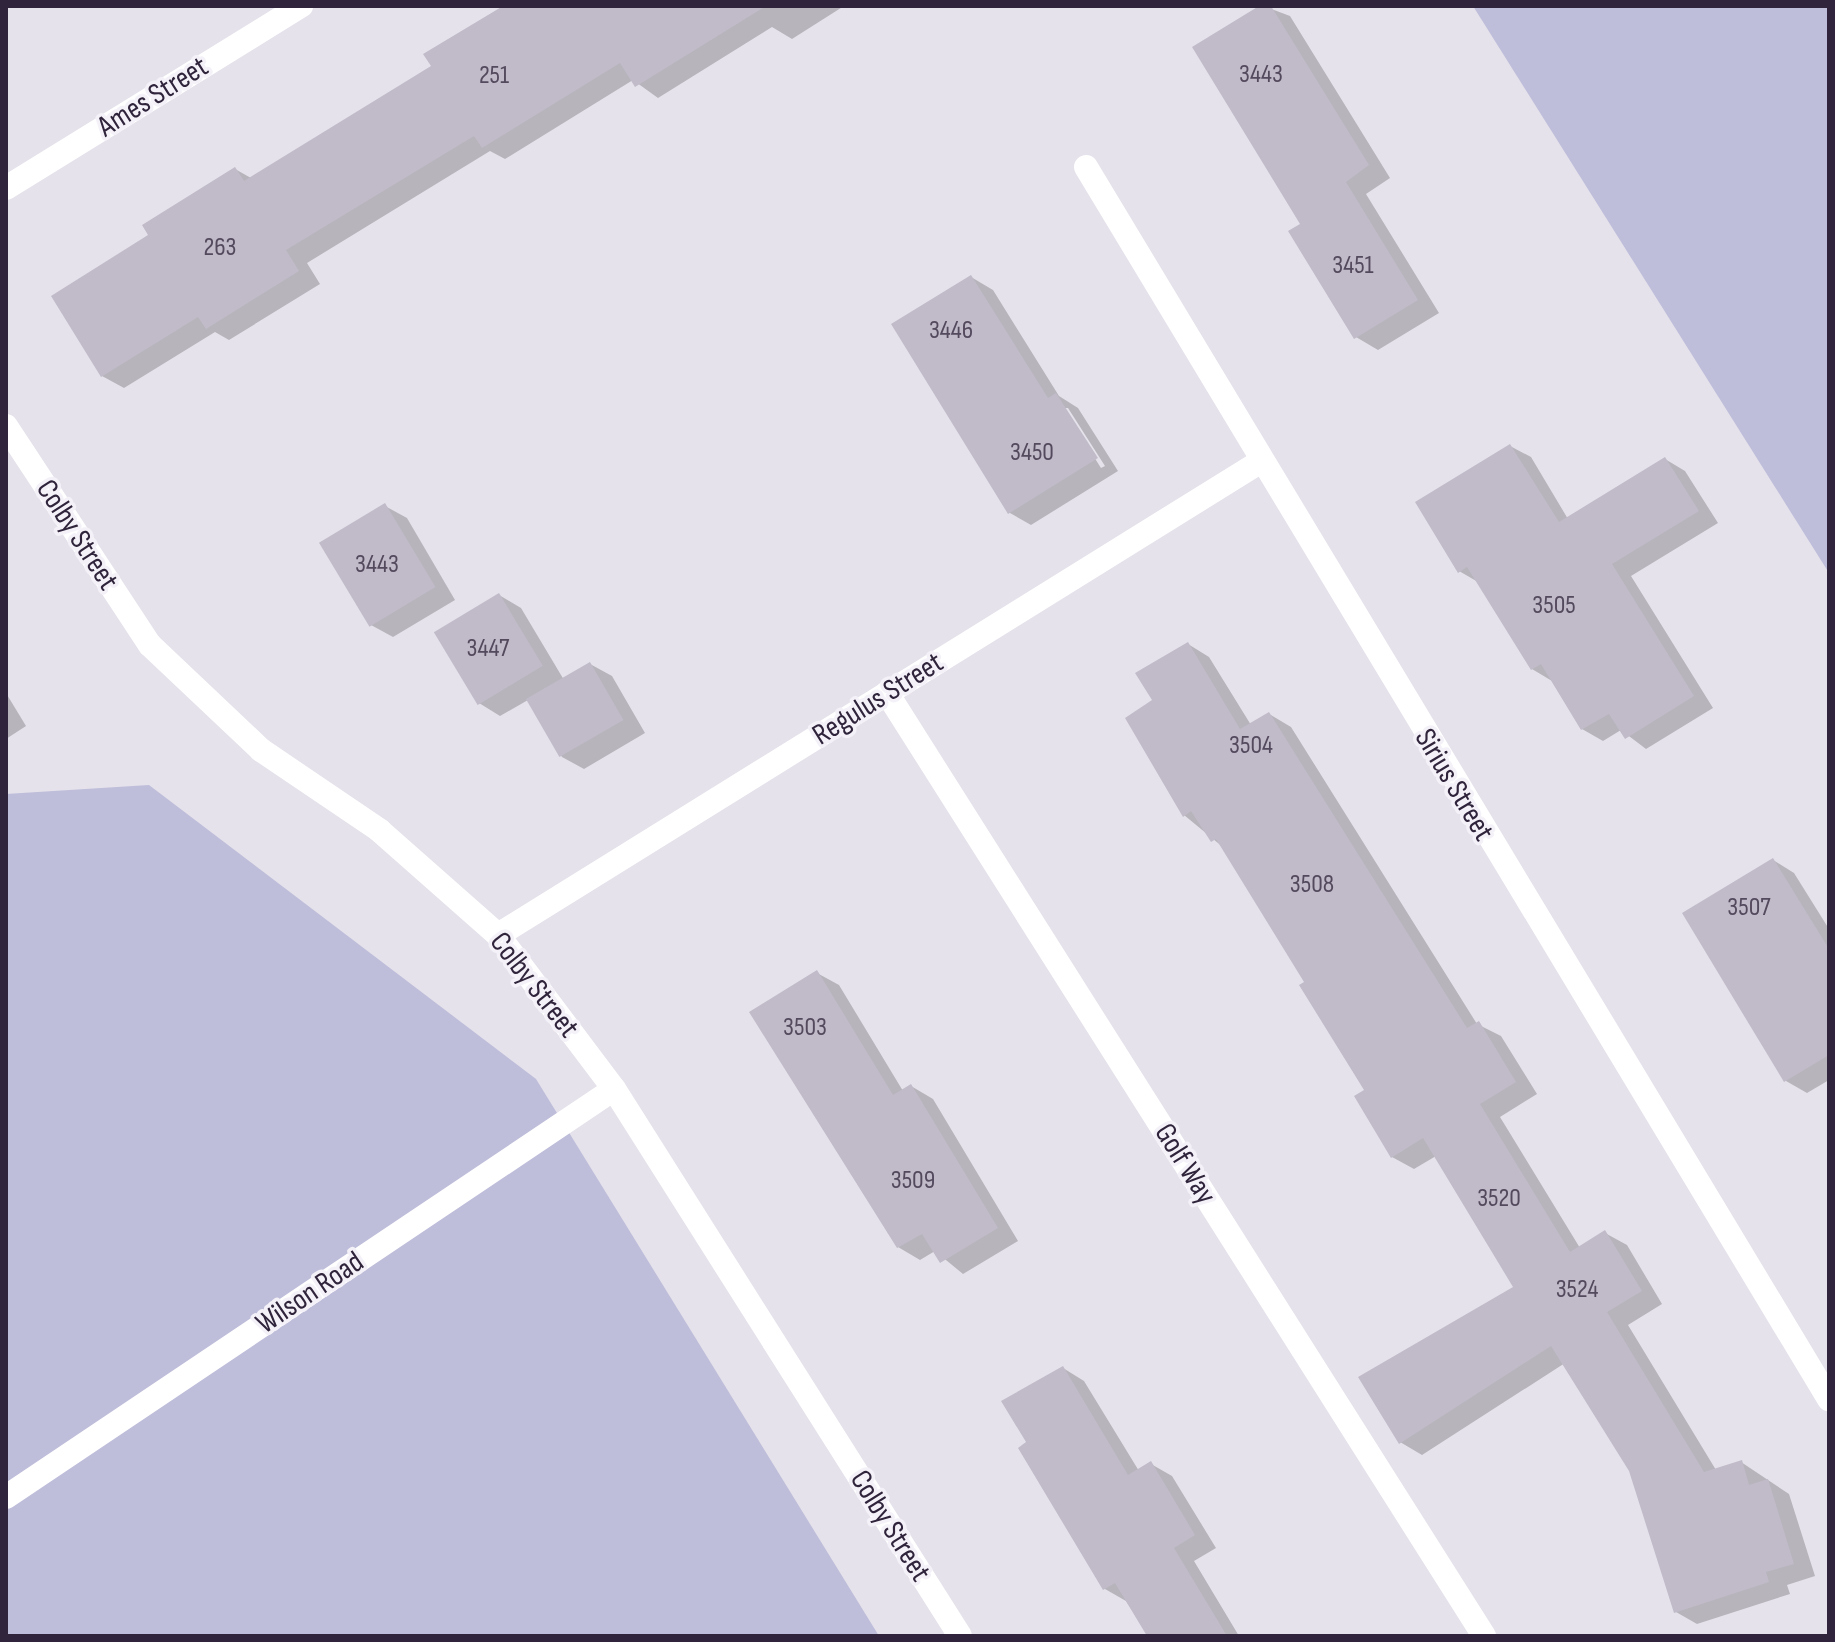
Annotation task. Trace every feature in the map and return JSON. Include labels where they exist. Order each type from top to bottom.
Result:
[{"type":"street","name":"Ames Street","points":[[6,188],[301,6]]},
{"type":"street","name":"Sirius Street","points":[[1086,167],[1258,463],[1829,1399]]},
{"type":"street","name":"Colby Street","points":[[6,426],[150,645],[261,750],[379,830],[498,935],[614,1089],[960,1636]]},
{"type":"street","name":"Regulus Street","points":[[498,935],[1258,463]]},
{"type":"street","name":"Golf Way","points":[[887,693],[1484,1636]]},
{"type":"street","name":"Wilson Road","points":[[6,1497],[614,1089]]},
{"type":"shaded area","points":[[1473,6],[1829,6],[1829,573]]},
{"type":"shaded area","points":[[149,785],[536,1079],[879,1636],[6,1636],[6,794]]},
{"type":"building","points":[[503,6],[766,6],[635,87],[620,63],[482,148],[474,136],[286,250],[299,271],[206,329],[198,317],[101,377],[51,296],[148,235],[142,225],[235,167],[244,181],[431,66],[423,54]]},
{"type":"building","points":[[1259,6],[1271,6],[1369,165],[1346,182],[1418,300],[1354,339],[1288,231],[1300,224],[1192,47]]},
{"type":"building","points":[[971,275],[1048,398],[1056,393],[1098,458],[1008,514],[891,324]]},
{"type":"building","points":[[1510,444],[1559,522],[1665,457],[1699,511],[1612,564],[1694,696],[1625,739],[1609,714],[1581,730],[1541,664],[1531,670],[1467,567],[1458,573],[1415,502]]},
{"type":"building","points":[[385,503],[435,587],[369,627],[319,543]]},
{"type":"building","points":[[499,593],[543,666],[478,705],[434,632]]},
{"type":"building","points":[[1188,642],[1240,729],[1269,712],[1467,1028],[1479,1021],[1516,1082],[1480,1104],[1570,1252],[1605,1230],[1642,1291],[1607,1312],[1704,1472],[1742,1460],[1749,1485],[1768,1479],[1794,1564],[1766,1572],[1769,1582],[1674,1613],[1629,1471],[1551,1346],[1399,1444],[1358,1377],[1513,1287],[1423,1138],[1391,1158],[1354,1096],[1364,1090],[1299,985],[1304,982],[1216,839],[1211,842],[1191,811],[1183,817],[1125,718],[1152,700],[1135,673]]},
{"type":"building","points":[[590,662],[624,720],[559,757],[526,699]]},
{"type":"building","points":[[1773,858],[1829,949],[1829,1055],[1784,1082],[1682,913]]},
{"type":"building","points":[[817,970],[893,1095],[911,1084],[998,1228],[940,1263],[922,1234],[897,1248],[749,1012]]},
{"type":"building","points":[[1063,1366],[1128,1475],[1151,1461],[1195,1535],[1174,1548],[1227,1636],[1147,1636],[1115,1583],[1103,1590],[1018,1448],[1026,1442],[1001,1401]]}]
